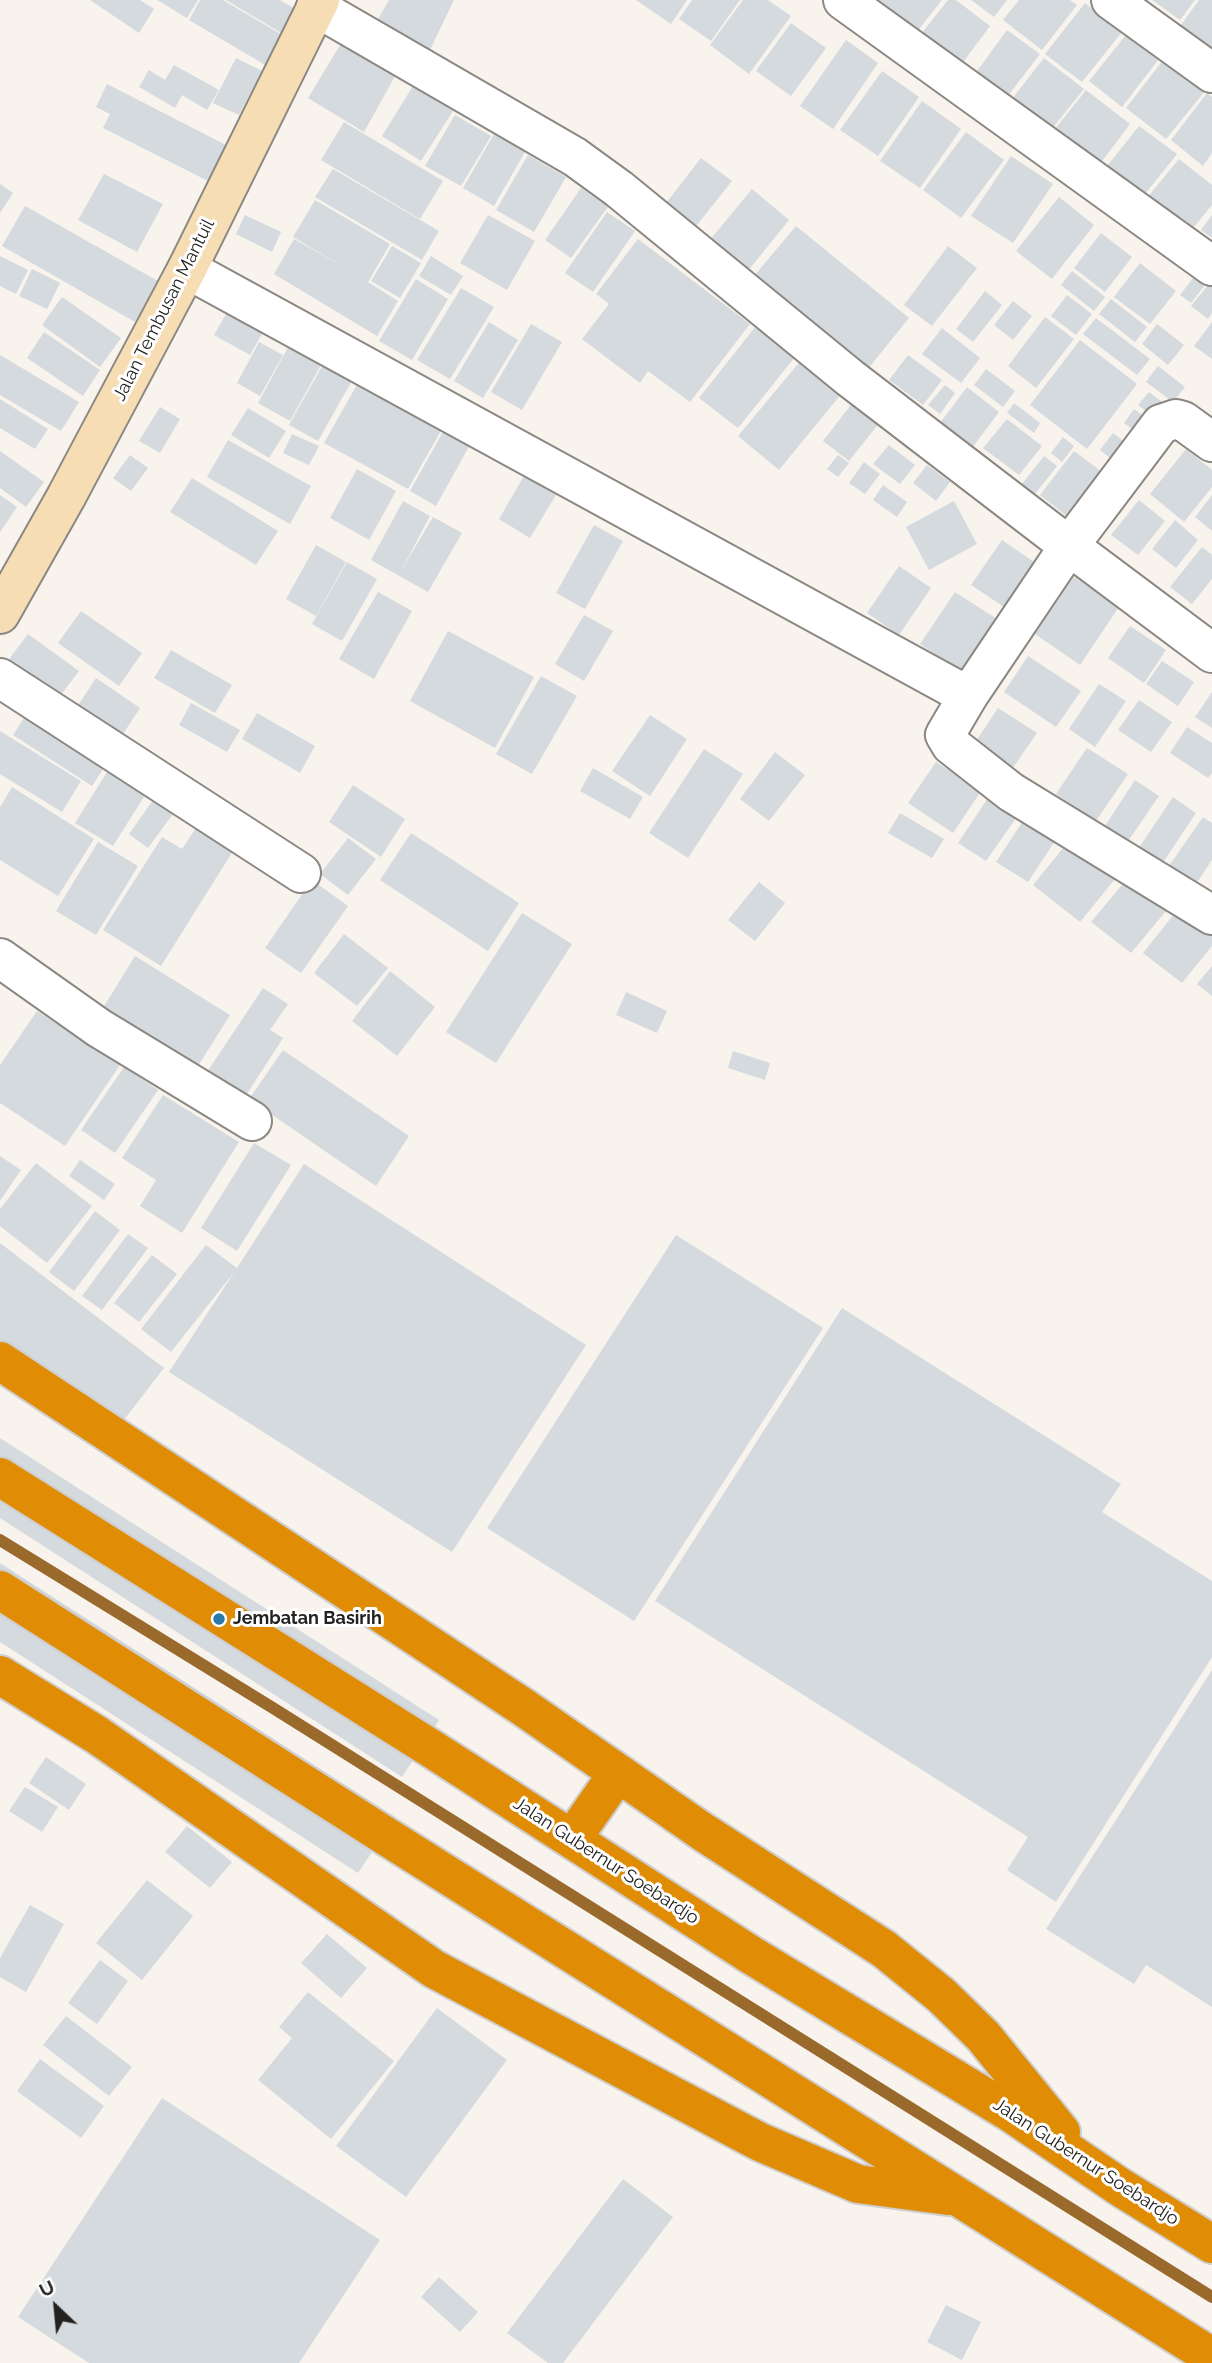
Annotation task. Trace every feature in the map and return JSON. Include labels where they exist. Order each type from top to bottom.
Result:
[{"type":"highway","points":[[0,1361],[523,1707],[703,1832],[884,1949],[941,1995],[983,2036],[1088,2166]]},
{"type":"highway","name":"Jalan Gubernur Soebardjo","points":[[0,1477],[432,1749],[751,1955],[1011,2113],[1088,2166],[1212,2244]]},
{"type":"highway","points":[[0,1590],[1212,2357]]},
{"type":"highway","points":[[0,1675],[97,1735],[434,1969],[498,2004],[571,2040],[649,2085],[760,2142],[858,2184],[960,2198]]},
{"type":"highway","points":[[572,1839],[618,1773]]},
{"type":"street","points":[[843,0],[1212,266]]},
{"type":"street","points":[[1111,0],[1212,73]]},
{"type":"street","points":[[318,3],[575,157],[620,189],[849,378],[1212,653]]},
{"type":"street","name":"Jalan Tembusan Mantuil","points":[[0,614],[66,497],[187,269],[318,3]]},
{"type":"street","points":[[187,269],[968,696]]},
{"type":"street","points":[[1212,442],[1183,421],[1176,419],[1161,424],[1069,546],[968,696],[945,735],[951,745],[1011,792],[1212,915]]},
{"type":"street","points":[[0,678],[301,873]]},
{"type":"street","points":[[0,958],[99,1028],[252,1121]]},
{"type":"building","points":[[90,0],[140,0],[154,9],[139,33]]},
{"type":"building","points":[[157,0],[198,0],[187,18]]},
{"type":"building","points":[[200,0],[223,0],[284,36],[267,66],[189,20]]},
{"type":"building","points":[[226,0],[280,0],[297,10],[283,34]]},
{"type":"building","points":[[389,0],[454,0],[430,50],[377,21]]},
{"type":"building","points":[[636,0],[687,0],[671,24]]},
{"type":"building","points":[[692,0],[740,0],[711,41],[679,19]]},
{"type":"building","points":[[743,0],[768,0],[791,16],[749,74],[710,45]]},
{"type":"building","points":[[872,0],[942,0],[916,33]]},
{"type":"building","points":[[948,0],[956,0],[990,26],[961,65],[921,34]]},
{"type":"building","points":[[971,0],[1007,0],[994,17]]},
{"type":"building","points":[[1019,0],[1070,0],[1077,5],[1042,50],[1003,20]]},
{"type":"building","points":[[1152,0],[1195,0],[1180,20]]},
{"type":"building","points":[[1199,0],[1212,0],[1212,58],[1173,36]]},
{"type":"building","points":[[1085,3],[1122,32],[1082,82],[1045,54]]},
{"type":"building","points":[[791,23],[826,48],[791,96],[756,71]]},
{"type":"building","points":[[1007,30],[1040,54],[1007,97],[975,74]]},
{"type":"building","points":[[1130,30],[1162,55],[1122,107],[1089,81]]},
{"type":"building","points":[[345,37],[399,69],[364,132],[308,98]]},
{"type":"building","points":[[846,40],[878,63],[833,129],[800,106]]},
{"type":"building","points":[[236,58],[262,71],[239,115],[213,103]]},
{"type":"building","points":[[1044,58],[1084,89],[1051,130],[1012,99]]},
{"type":"building","points":[[1164,59],[1205,91],[1166,139],[1126,108]]},
{"type":"building","points":[[174,65],[219,90],[207,110],[182,95],[175,108],[139,87],[149,70],[165,80]]},
{"type":"building","points":[[882,71],[919,97],[878,156],[840,130]]},
{"type":"building","points":[[107,84],[226,145],[208,181],[103,128],[110,114],[96,107]]},
{"type":"building","points":[[413,86],[453,111],[421,161],[382,136]]},
{"type":"building","points":[[1086,90],[1130,124],[1100,164],[1055,129]]},
{"type":"building","points":[[1207,93],[1212,97],[1212,153],[1203,166],[1171,140]]},
{"type":"building","points":[[922,101],[961,129],[920,188],[880,161]]},
{"type":"building","points":[[455,115],[491,136],[461,186],[425,166]]},
{"type":"building","points":[[344,122],[443,181],[420,219],[321,160]]},
{"type":"building","points":[[1139,126],[1177,154],[1137,204],[1100,175]]},
{"type":"building","points":[[966,132],[1004,160],[961,218],[923,190]]},
{"type":"building","points":[[494,134],[525,152],[494,206],[463,188]]},
{"type":"building","points":[[528,155],[566,177],[534,232],[496,210]]},
{"type":"building","points":[[1011,156],[1053,184],[1013,243],[971,216]]},
{"type":"building","points":[[701,158],[732,181],[693,230],[663,207]]},
{"type":"building","points":[[1179,159],[1212,185],[1212,205],[1194,227],[1181,217],[1172,228],[1142,204]]},
{"type":"building","points":[[333,169],[439,231],[422,260],[315,197]]},
{"type":"building","points":[[104,174],[163,204],[137,252],[78,220]]},
{"type":"building","points":[[0,184],[13,193],[0,213]]},
{"type":"building","points":[[581,188],[608,207],[571,258],[545,240]]},
{"type":"building","points":[[752,189],[789,220],[747,272],[709,241]]},
{"type":"building","points":[[1059,197],[1094,225],[1052,279],[1016,251]]},
{"type":"building","points":[[315,200],[390,244],[368,282],[398,301],[377,336],[274,274],[294,239],[342,266],[293,237]]},
{"type":"building","points":[[25,206],[158,281],[135,322],[2,246]]},
{"type":"building","points":[[607,212],[635,231],[593,292],[565,273]]},
{"type":"building","points":[[245,215],[281,232],[272,252],[236,234]]},
{"type":"building","points":[[488,215],[535,241],[507,290],[460,263]]},
{"type":"building","points":[[1212,215],[1212,238],[1201,230]]},
{"type":"building","points":[[796,226],[909,318],[863,375],[749,282]]},
{"type":"building","points":[[1101,233],[1132,257],[1105,292],[1074,268]]},
{"type":"building","points":[[638,239],[750,324],[690,402],[648,371],[640,383],[582,339],[609,304],[596,294]]},
{"type":"building","points":[[392,246],[421,263],[400,298],[371,281]]},
{"type":"building","points":[[948,246],[977,268],[932,326],[904,305]]},
{"type":"building","points":[[0,256],[28,270],[16,294],[0,286]]},
{"type":"building","points":[[431,256],[463,276],[451,295],[419,276]]},
{"type":"building","points":[[1140,263],[1176,291],[1150,324],[1114,297]]},
{"type":"building","points":[[32,269],[60,283],[47,309],[19,296]]},
{"type":"building","points":[[1072,271],[1105,297],[1094,311],[1061,285]]},
{"type":"building","points":[[1197,273],[1208,281],[1191,303],[1180,295]]},
{"type":"building","points":[[416,279],[448,299],[412,360],[379,341]]},
{"type":"building","points":[[1212,280],[1212,313],[1208,319],[1191,306]]},
{"type":"building","points":[[461,288],[494,307],[450,379],[417,360]]},
{"type":"building","points":[[985,291],[1002,305],[973,342],[956,329]]},
{"type":"building","points":[[1067,295],[1092,314],[1076,335],[1051,316]]},
{"type":"building","points":[[62,297],[121,338],[100,367],[42,325]]},
{"type":"building","points":[[1111,299],[1147,327],[1135,342],[1099,314]]},
{"type":"building","points":[[234,300],[270,320],[250,355],[214,335]]},
{"type":"building","points":[[1013,301],[1032,316],[1013,340],[994,325]]},
{"type":"building","points":[[1045,317],[1074,339],[1036,388],[1008,366]]},
{"type":"building","points":[[1096,318],[1150,359],[1137,375],[1083,334]]},
{"type":"building","points":[[489,322],[518,340],[483,398],[454,381]]},
{"type":"building","points":[[1212,322],[1212,359],[1194,346]]},
{"type":"building","points":[[531,324],[562,342],[522,410],[491,392]]},
{"type":"building","points":[[1157,324],[1184,345],[1168,365],[1142,344]]},
{"type":"building","points":[[756,326],[795,357],[738,428],[699,398]]},
{"type":"building","points":[[942,328],[980,358],[961,383],[922,354]]},
{"type":"building","points":[[44,332],[100,370],[83,396],[27,358]]},
{"type":"building","points":[[293,338],[326,356],[290,421],[258,403]]},
{"type":"building","points":[[1080,340],[1137,384],[1087,449],[1030,405]]},
{"type":"building","points":[[259,342],[283,355],[260,396],[237,383]]},
{"type":"building","points":[[0,355],[79,402],[61,431],[0,395]]},
{"type":"building","points":[[908,355],[942,380],[923,405],[889,380]]},
{"type":"building","points":[[802,359],[842,393],[779,470],[738,436]]},
{"type":"building","points":[[325,361],[354,377],[318,441],[289,425]]},
{"type":"building","points":[[1158,366],[1185,387],[1173,402],[1146,382]]},
{"type":"building","points":[[986,369],[1015,391],[1003,407],[974,385]]},
{"type":"building","points":[[359,381],[443,427],[408,489],[324,443]]},
{"type":"building","points":[[945,385],[955,393],[940,414],[928,405]]},
{"type":"building","points":[[967,387],[999,412],[972,448],[940,423]]},
{"type":"building","points":[[1149,392],[1170,408],[1160,422],[1138,405]]},
{"type":"building","points":[[0,399],[48,429],[35,449],[0,428]]},
{"type":"building","points":[[853,402],[880,422],[849,461],[823,441]]},
{"type":"building","points":[[1014,403],[1040,423],[1034,433],[1007,413]]},
{"type":"building","points":[[160,407],[180,419],[160,453],[139,441]]},
{"type":"building","points":[[248,408],[286,431],[269,458],[231,435]]},
{"type":"building","points":[[1134,409],[1153,423],[1143,437],[1124,423]]},
{"type":"building","points":[[1007,419],[1042,446],[1019,475],[983,448]]},
{"type":"building","points":[[445,428],[471,443],[436,506],[410,491]]},
{"type":"building","points":[[1113,433],[1131,447],[1118,464],[1100,450]]},
{"type":"building","points":[[292,434],[319,446],[309,465],[283,453]]},
{"type":"building","points":[[1063,437],[1074,446],[1062,462],[1051,453]]},
{"type":"building","points":[[228,440],[311,486],[290,524],[207,477]]},
{"type":"building","points":[[889,445],[915,465],[900,484],[873,464]]},
{"type":"building","points":[[1186,449],[1212,470],[1212,487],[1184,522],[1150,494]]},
{"type":"building","points":[[0,451],[44,482],[26,507],[0,488]]},
{"type":"building","points":[[1074,451],[1102,472],[1068,517],[1040,495]]},
{"type":"building","points":[[130,455],[148,468],[131,491],[113,478]]},
{"type":"building","points":[[838,455],[849,463],[838,477],[827,469]]},
{"type":"building","points":[[1044,456],[1057,466],[1035,494],[1022,484]]},
{"type":"building","points":[[864,462],[880,474],[865,494],[849,483]]},
{"type":"building","points":[[927,465],[950,482],[936,501],[913,483]]},
{"type":"building","points":[[357,469],[396,491],[369,540],[330,518]]},
{"type":"building","points":[[524,476],[556,495],[530,538],[499,519]]},
{"type":"building","points":[[192,478],[278,531],[256,565],[170,512]]},
{"type":"building","points":[[883,485],[907,502],[897,517],[873,500]]},
{"type":"building","points":[[0,495],[17,507],[0,532]]},
{"type":"building","points":[[1212,495],[1212,531],[1195,517]]},
{"type":"building","points":[[1139,500],[1165,521],[1138,555],[1111,535]]},
{"type":"building","points":[[403,501],[430,516],[401,571],[433,517],[462,533],[428,592],[371,560]]},
{"type":"building","points":[[954,501],[977,544],[929,570],[906,527]]},
{"type":"building","points":[[1175,520],[1198,540],[1176,568],[1152,549]]},
{"type":"building","points":[[594,525],[623,541],[585,609],[556,593]]},
{"type":"building","points":[[1002,540],[1037,564],[1007,609],[971,585]]},
{"type":"building","points":[[316,545],[346,562],[316,616],[286,599]]},
{"type":"building","points":[[1202,547],[1212,555],[1212,579],[1192,604],[1170,587]]},
{"type":"building","points":[[347,562],[377,579],[342,641],[312,624]]},
{"type":"building","points":[[899,566],[931,588],[899,635],[867,613]]},
{"type":"building","points":[[1074,577],[1119,607],[1080,665],[1035,634]]},
{"type":"building","points":[[378,592],[412,611],[374,679],[339,659]]},
{"type":"building","points":[[955,592],[997,619],[961,672],[920,644]]},
{"type":"building","points":[[81,611],[142,653],[119,686],[58,643]]},
{"type":"building","points":[[584,615],[613,631],[584,681],[555,664]]},
{"type":"building","points":[[1130,626],[1166,650],[1144,683],[1108,658]]},
{"type":"building","points":[[448,631],[534,677],[495,748],[410,701]]},
{"type":"building","points":[[28,634],[79,671],[54,704],[3,667]]},
{"type":"building","points":[[171,650],[232,685],[215,713],[154,678]]},
{"type":"building","points":[[1028,656],[1081,691],[1056,727],[1004,692]]},
{"type":"building","points":[[1162,661],[1194,682],[1178,706],[1146,684]]},
{"type":"building","points":[[541,676],[577,696],[532,774],[496,754]]},
{"type":"building","points":[[96,678],[140,708],[121,737],[77,707]]},
{"type":"building","points":[[1099,684],[1126,701],[1095,747],[1069,729]]},
{"type":"building","points":[[1212,692],[1212,728],[1195,717]]},
{"type":"building","points":[[1139,700],[1172,722],[1151,752],[1118,730]]},
{"type":"building","points":[[191,703],[240,730],[227,752],[179,725]]},
{"type":"building","points":[[33,704],[113,754],[92,786],[13,735]]},
{"type":"building","points":[[998,708],[1037,733],[1012,769],[974,744]]},
{"type":"building","points":[[257,713],[315,746],[300,773],[242,739]]},
{"type":"building","points":[[650,715],[687,739],[650,796],[612,771]]},
{"type":"building","points":[[1187,727],[1212,743],[1212,773],[1208,778],[1170,753]]},
{"type":"building","points":[[0,731],[81,781],[62,812],[0,774]]},
{"type":"building","points":[[1087,748],[1128,774],[1096,821],[1056,794]]},
{"type":"building","points":[[704,749],[743,774],[688,858],[649,833]]},
{"type":"building","points":[[775,752],[805,775],[769,821],[740,799]]},
{"type":"building","points":[[936,762],[981,791],[953,833],[908,803]]},
{"type":"building","points":[[593,768],[643,797],[630,819],[580,791]]},
{"type":"building","points":[[109,769],[147,792],[113,846],[75,823]]},
{"type":"building","points":[[1135,780],[1159,796],[1126,844],[1103,829]]},
{"type":"building","points":[[353,785],[405,819],[381,857],[329,822]]},
{"type":"building","points":[[12,787],[94,839],[58,896],[0,860],[0,807]]},
{"type":"building","points":[[992,792],[1021,811],[986,861],[958,843]]},
{"type":"building","points":[[1173,797],[1196,813],[1162,864],[1138,849]]},
{"type":"building","points":[[153,800],[173,814],[148,848],[129,834]]},
{"type":"building","points":[[900,813],[944,839],[932,858],[888,833]]},
{"type":"building","points":[[1203,817],[1212,823],[1212,860],[1194,887],[1167,869]]},
{"type":"building","points":[[1025,818],[1057,838],[1028,882],[996,862]]},
{"type":"building","points":[[196,828],[233,851],[161,966],[103,930],[162,837],[182,849]]},
{"type":"building","points":[[411,833],[519,903],[488,951],[380,880]]},
{"type":"building","points":[[348,838],[376,859],[348,895],[320,874]]},
{"type":"building","points":[[98,842],[138,866],[96,935],[56,911]]},
{"type":"building","points":[[1068,842],[1115,879],[1080,922],[1033,885]]},
{"type":"building","points":[[1131,874],[1171,905],[1131,953],[1091,922]]},
{"type":"building","points":[[312,880],[348,906],[301,973],[265,948]]},
{"type":"building","points":[[759,882],[785,903],[755,941],[728,920]]},
{"type":"building","points":[[1179,908],[1212,933],[1212,946],[1182,983],[1143,953]]},
{"type":"building","points":[[522,913],[572,944],[496,1063],[446,1032]]},
{"type":"building","points":[[344,934],[388,968],[357,1006],[314,973]]},
{"type":"building","points":[[135,956],[230,1015],[198,1066],[103,1008]]},
{"type":"building","points":[[1212,966],[1212,996],[1197,984]]},
{"type":"building","points":[[390,971],[435,1007],[397,1056],[352,1021]]},
{"type":"building","points":[[263,988],[288,1004],[270,1030],[283,1038],[243,1100],[205,1075]]},
{"type":"building","points":[[626,992],[667,1011],[657,1033],[616,1015]]},
{"type":"building","points":[[37,1011],[120,1065],[65,1146],[0,1103],[0,1065]]},
{"type":"building","points":[[283,1050],[409,1136],[376,1186],[249,1099]]},
{"type":"building","points":[[733,1051],[770,1063],[765,1080],[728,1068]]},
{"type":"building","points":[[124,1067],[158,1090],[115,1153],[81,1130]]},
{"type":"building","points":[[163,1095],[239,1142],[182,1233],[140,1206],[156,1180],[122,1158]]},
{"type":"building","points":[[254,1143],[291,1165],[237,1251],[201,1228]]},
{"type":"building","points":[[0,1156],[21,1170],[0,1201]]},
{"type":"building","points":[[80,1160],[115,1184],[104,1200],[69,1176]]},
{"type":"building","points":[[36,1163],[92,1206],[47,1263],[0,1226],[0,1209]]},
{"type":"building","points":[[304,1164],[586,1345],[452,1552],[169,1372],[235,1271],[171,1352],[141,1329],[206,1245],[237,1268]]},
{"type":"building","points":[[95,1211],[120,1230],[74,1291],[49,1272]]},
{"type":"building","points":[[128,1234],[148,1248],[102,1310],[82,1296]]},
{"type":"building","points":[[676,1235],[823,1328],[634,1621],[487,1528]]},
{"type":"building","points":[[0,1243],[164,1368],[117,1429],[0,1340]]},
{"type":"building","points":[[152,1255],[177,1274],[139,1322],[114,1303]]},
{"type":"building","points":[[842,1308],[1121,1484],[1102,1512],[1212,1581],[1212,1657],[1056,1902],[1007,1870],[1028,1837],[655,1601]]},
{"type":"building","name":"Jembatan Basirih","points":[[0,1438],[439,1720],[402,1777],[0,1518]]},
{"type":"building","points":[[0,1563],[395,1817],[358,1873],[0,1642]]},
{"type":"building","points":[[1212,1670],[1212,2007],[1146,1965],[1134,1984],[1046,1929]]},
{"type":"building","points":[[46,1757],[86,1784],[69,1810],[29,1783]]},
{"type":"building","points":[[25,1787],[58,1807],[42,1832],[9,1811]]},
{"type":"building","points":[[187,1826],[232,1862],[210,1888],[165,1852]]},
{"type":"building","points":[[147,1880],[193,1916],[142,1980],[96,1943]]},
{"type":"building","points":[[30,1905],[64,1924],[26,1992],[0,1977],[0,1958]]},
{"type":"building","points":[[327,1934],[367,1968],[341,1998],[301,1963]]},
{"type":"building","points":[[100,1960],[128,1981],[97,2024],[68,2003]]},
{"type":"building","points":[[308,1992],[394,2061],[331,2139],[258,2080],[292,2038],[279,2027]]},
{"type":"building","points":[[437,2008],[507,2060],[406,2197],[336,2146]]},
{"type":"building","points":[[66,2016],[132,2067],[109,2096],[43,2045]]},
{"type":"building","points":[[40,2059],[104,2106],[81,2138],[17,2091]]},
{"type":"building","points":[[162,2098],[380,2240],[299,2363],[89,2363],[18,2317]]},
{"type":"building","points":[[623,2179],[673,2217],[563,2363],[548,2363],[507,2333]]},
{"type":"building","points":[[439,2277],[478,2312],[460,2332],[421,2297]]},
{"type":"building","points":[[946,2305],[981,2322],[962,2360],[927,2342]]},
{"type":"waterway","points":[[0,1540],[273,1708],[1212,2297]]},
{"type":"place","name":"Jembatan Basirih","points":[[219,1619]]}]
